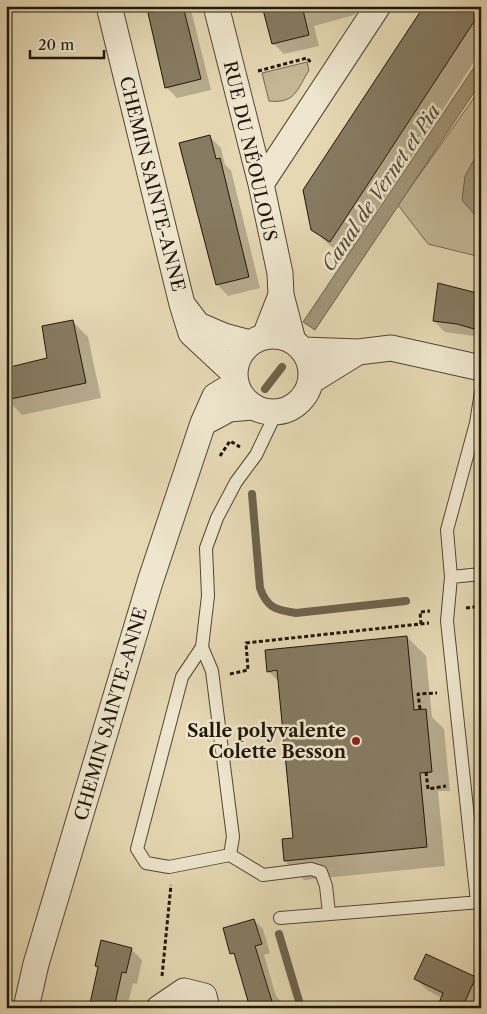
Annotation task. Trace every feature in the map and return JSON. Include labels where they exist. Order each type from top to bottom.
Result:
[{"type":"street","name":"CHEMIN SAINTE-ANNE","points":[[26,1008],[36,964],[150,582],[203,423],[215,396],[235,378],[191,332],[182,304],[109,6]]},
{"type":"street","name":"RUE DU NÉOULOUS","points":[[216,6],[235,90],[261,184],[280,273],[281,295],[299,346]]},
{"type":"street","points":[[261,184],[378,6]]},
{"type":"street","points":[[246,128],[285,149]]},
{"type":"street","name":"RUE DU NÉOULOUS","points":[[257,340],[281,295]]},
{"type":"street","name":"CHEMIN SAINTE-ANNE","points":[[182,304],[198,325],[224,336],[257,340]]},
{"type":"street","points":[[252,407],[242,397],[235,378],[238,356],[257,340],[280,336],[299,346],[358,352],[391,348],[481,368]]},
{"type":"street","points":[[203,423],[229,409],[252,407],[276,413],[299,403],[311,381],[311,365],[299,346]]},
{"type":"street","points":[[311,381],[358,352]]},
{"type":"street","points":[[159,1008],[184,991],[204,996],[207,1008]]},
{"type":"lane","points":[[280,918],[479,902],[447,621],[451,577],[447,530],[478,423],[481,392]]},
{"type":"lane","points":[[230,855],[233,837],[212,677],[202,647],[208,596],[206,548],[217,518],[236,482],[256,455],[276,413]]},
{"type":"lane","points":[[451,577],[481,574]]},
{"type":"lane","points":[[202,647],[182,677],[138,849],[146,863],[169,867],[230,855],[263,875],[311,869],[321,872],[326,886],[329,913]]},
{"type":"path","points":[[235,90],[250,83],[260,69],[307,58],[328,81]]},
{"type":"path","points":[[212,677],[248,670],[246,643],[447,621]]},
{"type":"path","points":[[420,710],[418,694],[455,691]]},
{"type":"path","points":[[426,772],[428,788],[464,783]]},
{"type":"path","points":[[159,1008],[172,892],[169,867]]},
{"type":"shaded area","name":"Canal de Vernet et Pia","points":[[481,57],[481,82],[315,330],[303,322]]},
{"type":"shaded area","points":[[307,62],[309,70],[294,94],[285,100],[269,101],[262,73]]},
{"type":"shaded area","points":[[481,88],[481,257],[428,244],[398,205]]},
{"type":"shaded area","points":[[481,147],[481,222],[462,200],[465,176]]},
{"type":"building","points":[[155,6],[183,6],[201,79],[165,88],[148,13],[156,11]]},
{"type":"building","points":[[262,6],[302,6],[309,35],[272,44]]},
{"type":"building","points":[[424,6],[481,6],[481,11],[330,242],[311,230],[303,190]]},
{"type":"building","points":[[210,135],[216,159],[220,158],[249,277],[216,285],[179,143]]},
{"type":"building","points":[[438,283],[481,294],[481,331],[457,324],[433,321]]},
{"type":"building","points":[[73,320],[86,383],[6,400],[6,368],[47,358],[42,326]]},
{"type":"building","name":"Salle polyvalente Colette Besson","points":[[407,636],[414,710],[426,709],[432,772],[420,773],[427,847],[284,861],[282,839],[293,838],[277,670],[267,672],[265,650]]},
{"type":"building","points":[[254,919],[262,944],[255,946],[274,1008],[250,1008],[234,953],[230,954],[223,928]]},
{"type":"building","points":[[101,940],[132,948],[126,973],[122,972],[114,1008],[89,1008],[98,967],[95,966]]},
{"type":"building","points":[[426,954],[476,977],[462,1008],[437,1008],[443,993],[414,979]]},
{"type":"waterway","points":[[265,389],[282,367]]},
{"type":"waterway","points":[[252,494],[260,588],[266,600],[273,607],[296,613],[406,601]]},
{"type":"waterway","points":[[279,934],[301,1008]]},
{"type":"place","name":"Salle polyvalente Colette Besson","points":[[356,741]]}]
